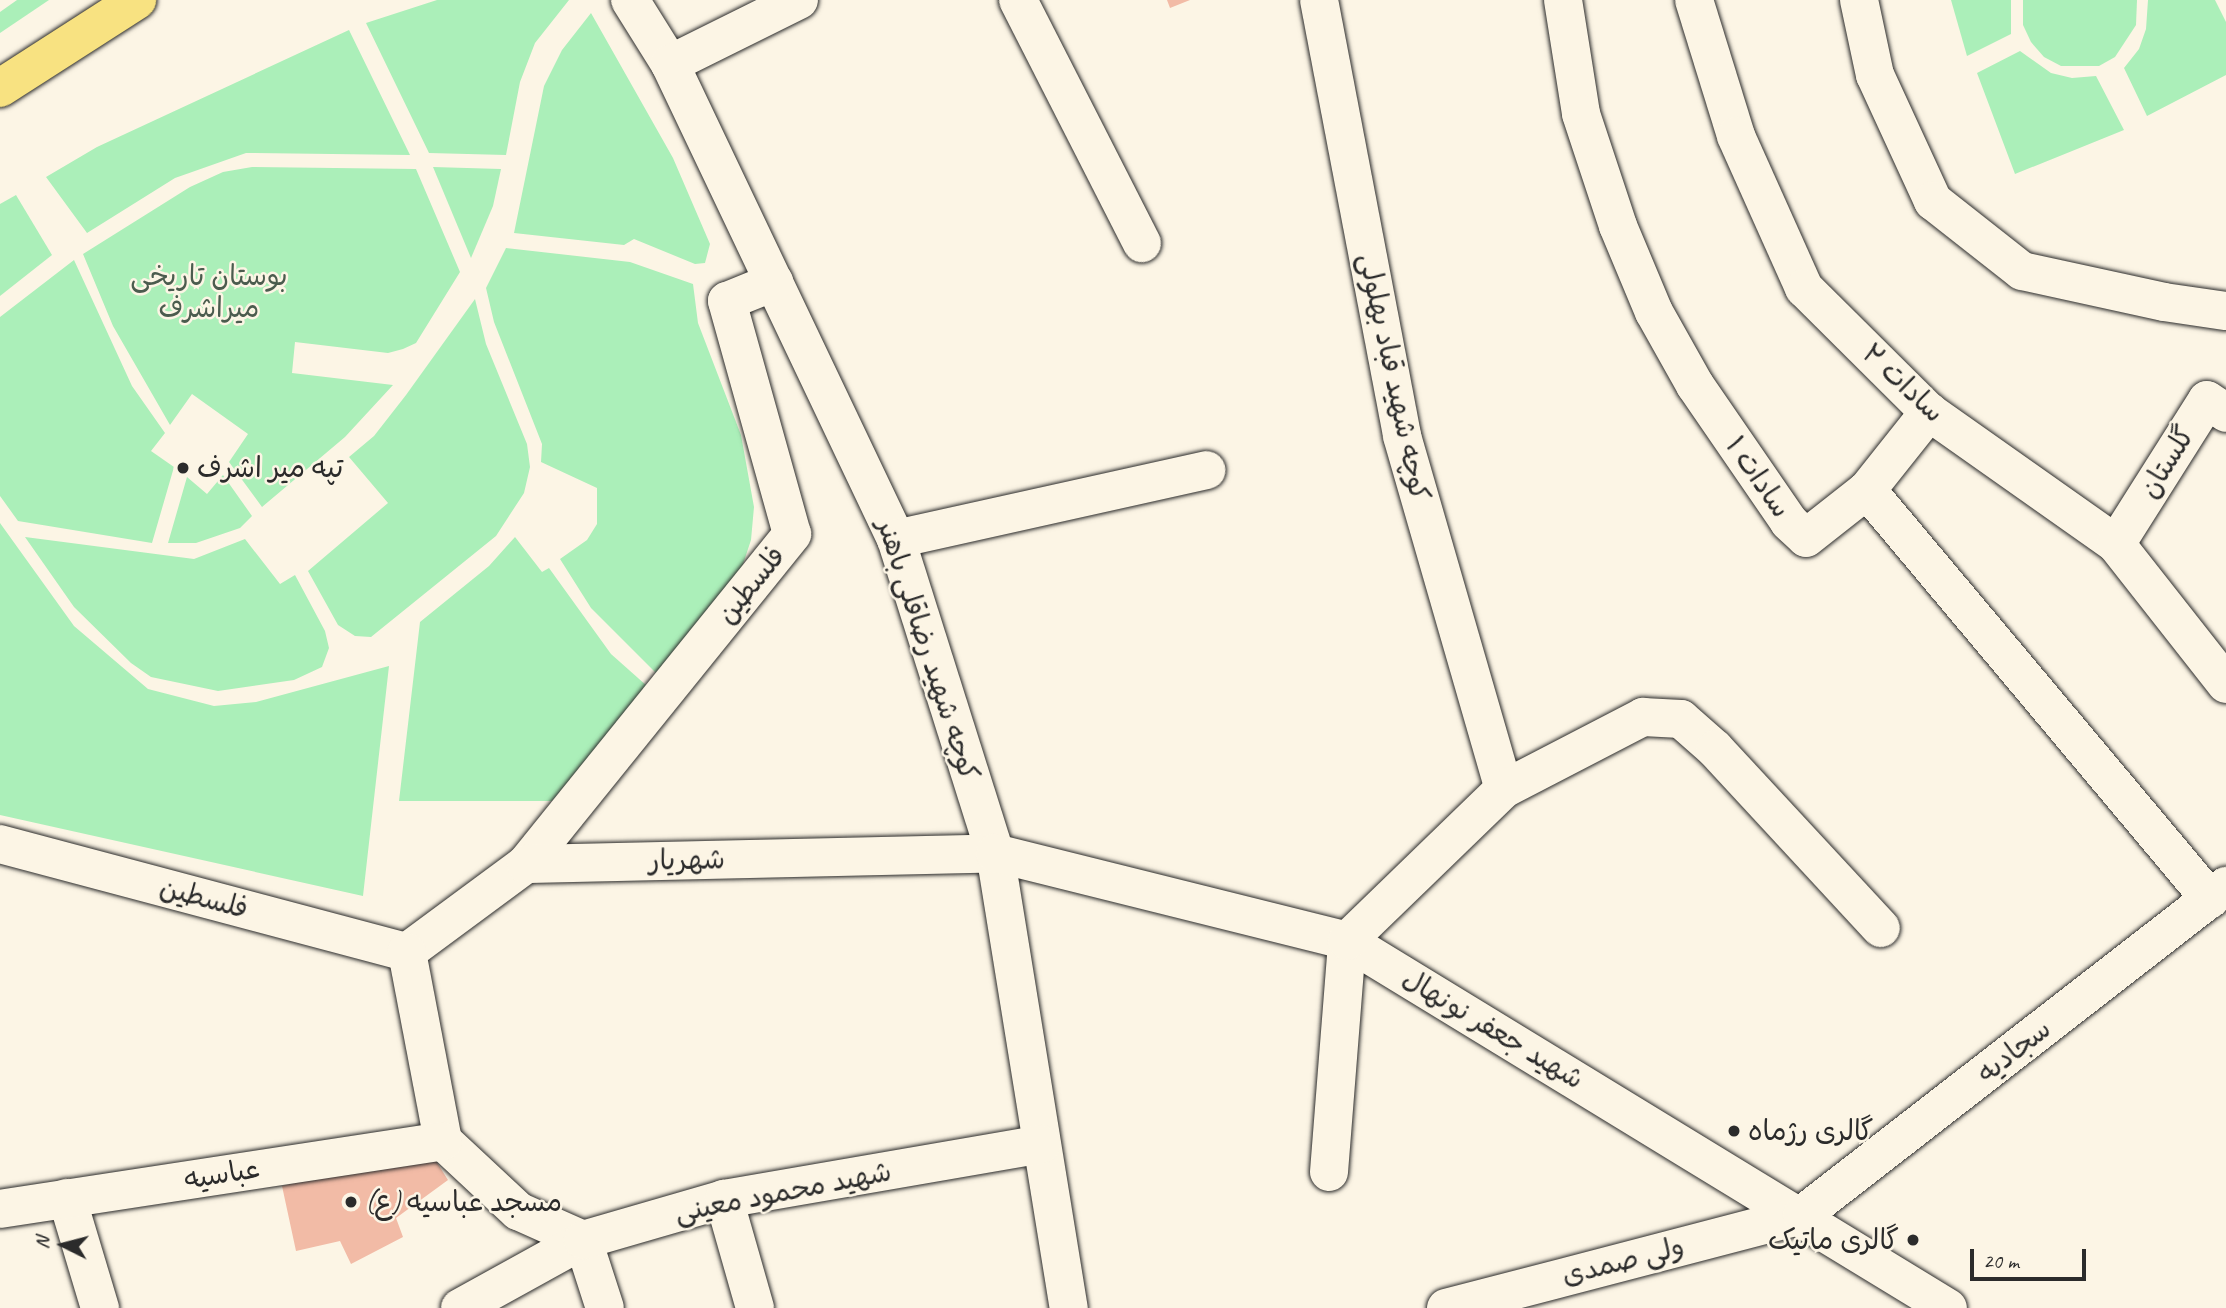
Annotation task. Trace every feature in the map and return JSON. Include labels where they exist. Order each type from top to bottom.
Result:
[{"type":"main road","points":[[0,89],[137,0]]},
{"type":"street","name":"کوچه شهید رضاقلی باهنر","points":[[630,0],[670,64],[896,539],[995,853],[1069,1308]]},
{"type":"street","points":[[670,64],[799,0]]},
{"type":"street","points":[[1018,0],[1142,243]]},
{"type":"street","name":"کوچه شهید قباد بهلولی","points":[[1319,0],[1402,436],[1504,789]]},
{"type":"street","name":"سادات ۱","points":[[1563,0],[1581,114],[1618,226],[1654,312],[1695,385],[1789,522],[1805,538],[1867,490]]},
{"type":"street","name":"سادات ۲","points":[[1695,0],[1736,136],[1804,288],[1929,412],[2116,544],[2226,684]]},
{"type":"street","points":[[1859,0],[1875,75],[1933,201],[2022,271],[2164,302],[2226,311]]},
{"type":"street","name":"فلسطین","points":[[526,864],[792,534],[727,302],[774,282]]},
{"type":"street","name":"گلستان","points":[[2116,544],[2207,400],[2226,413]]},
{"type":"street","points":[[1929,412],[1867,490],[2218,893]]},
{"type":"street","points":[[896,539],[1206,470]]},
{"type":"street","points":[[1329,1172],[1347,940],[1504,789],[1643,717],[1681,719],[1715,749],[1881,928]]},
{"type":"street","name":"فلسطین","points":[[0,844],[407,952]]},
{"type":"street","name":"شهریار","points":[[526,864],[995,853]]},
{"type":"street","name":"شهید جعفر نونهال","points":[[995,853],[1347,940],[1802,1215],[1948,1308]]},
{"type":"street","points":[[526,864],[407,952],[443,1141],[518,1211],[583,1240],[605,1308]]},
{"type":"street","name":"سجادیه","points":[[1802,1215],[2218,893]]},
{"type":"street","name":"عباسیه","points":[[0,1209],[443,1141]]},
{"type":"street","name":"شهید محمود معینی","points":[[460,1308],[583,1240],[724,1199],[1041,1144]]},
{"type":"street","points":[[67,1198],[100,1308]]},
{"type":"street","points":[[724,1199],[755,1308]]},
{"type":"street","name":"ولی صمدی","points":[[1446,1308],[1802,1215]]},
{"type":"green space","points":[[17,0],[49,0],[0,33],[0,12]]},
{"type":"green space","points":[[437,0],[569,0],[535,43],[520,82],[506,155],[429,153],[366,23]]},
{"type":"green space","points":[[1951,0],[2011,0],[2011,34],[1967,56]]},
{"type":"green space","points":[[2023,0],[2137,0],[2136,25],[2115,57],[2099,66],[2061,66],[2044,57],[2031,42],[2023,25]]},
{"type":"green space","points":[[2148,0],[2215,0],[2226,22],[2226,75],[2147,116],[2124,68],[2139,49],[2146,29]]},
{"type":"green space","points":[[591,13],[673,158],[710,244],[705,263],[695,264],[634,239],[624,245],[514,233],[544,86],[562,50]]},
{"type":"green space","name":"بوستان تاریخی میراشرف","points":[[349,30],[410,155],[246,153],[175,178],[87,233],[46,177],[97,147]]},
{"type":"green space","points":[[2020,51],[2051,73],[2072,78],[2096,76],[2124,130],[2015,174],[1977,73]]},
{"type":"green space","name":"بوستان تاریخی میراشرف","points":[[252,167],[416,169],[460,272],[416,343],[403,349],[388,353],[295,342],[292,373],[393,385],[345,437],[262,507],[229,462],[248,434],[192,394],[170,425],[113,326],[83,254],[190,187],[223,172]]},
{"type":"green space","points":[[433,167],[501,169],[493,206],[471,258]]},
{"type":"green space","name":"بوستان تاریخی میراشرف","points":[[16,195],[52,255],[0,296],[0,204]]},
{"type":"green space","points":[[506,248],[630,262],[693,284],[698,323],[741,435],[754,507],[751,540],[741,570],[657,674],[591,608],[560,559],[587,540],[597,524],[597,488],[541,462],[542,444],[494,322],[486,288]]},
{"type":"green space","name":"بوستان تاریخی میراشرف","points":[[74,260],[132,386],[165,433],[151,451],[174,467],[152,543],[18,521],[0,496],[0,317]]},
{"type":"green space","points":[[475,299],[486,344],[527,444],[530,467],[524,493],[496,536],[371,637],[355,636],[338,625],[308,571],[388,503],[349,457],[374,436]]},
{"type":"green space","points":[[223,475],[252,516],[240,528],[196,543],[168,543],[187,477],[207,494]]},
{"type":"green space","points":[[0,523],[74,626],[148,689],[214,706],[256,702],[389,666],[363,896],[0,815]]},
{"type":"green space","points":[[25,537],[194,559],[245,539],[280,584],[295,575],[325,631],[329,648],[322,667],[294,680],[218,691],[151,677],[131,663],[74,607]]},
{"type":"green space","points":[[515,537],[542,572],[549,568],[611,654],[647,686],[552,801],[399,801],[420,622],[489,566]]},
{"type":"building","points":[[1167,0],[1190,0],[1170,8]]},
{"type":"building","name":"مسجد عباسیه (ع)","points":[[380,1160],[436,1161],[448,1180],[396,1218],[403,1237],[351,1264],[340,1241],[296,1251],[282,1186]]},
{"type":"place","name":"تپه میر اشرف","points":[[183,468]]},
{"type":"place","name":"گالری رژماه","points":[[1734,1131]]},
{"type":"place","name":"مسجد عباسیه (ع)","points":[[351,1202]]},
{"type":"place","name":"گالری ماتیک","points":[[1913,1240]]}]
